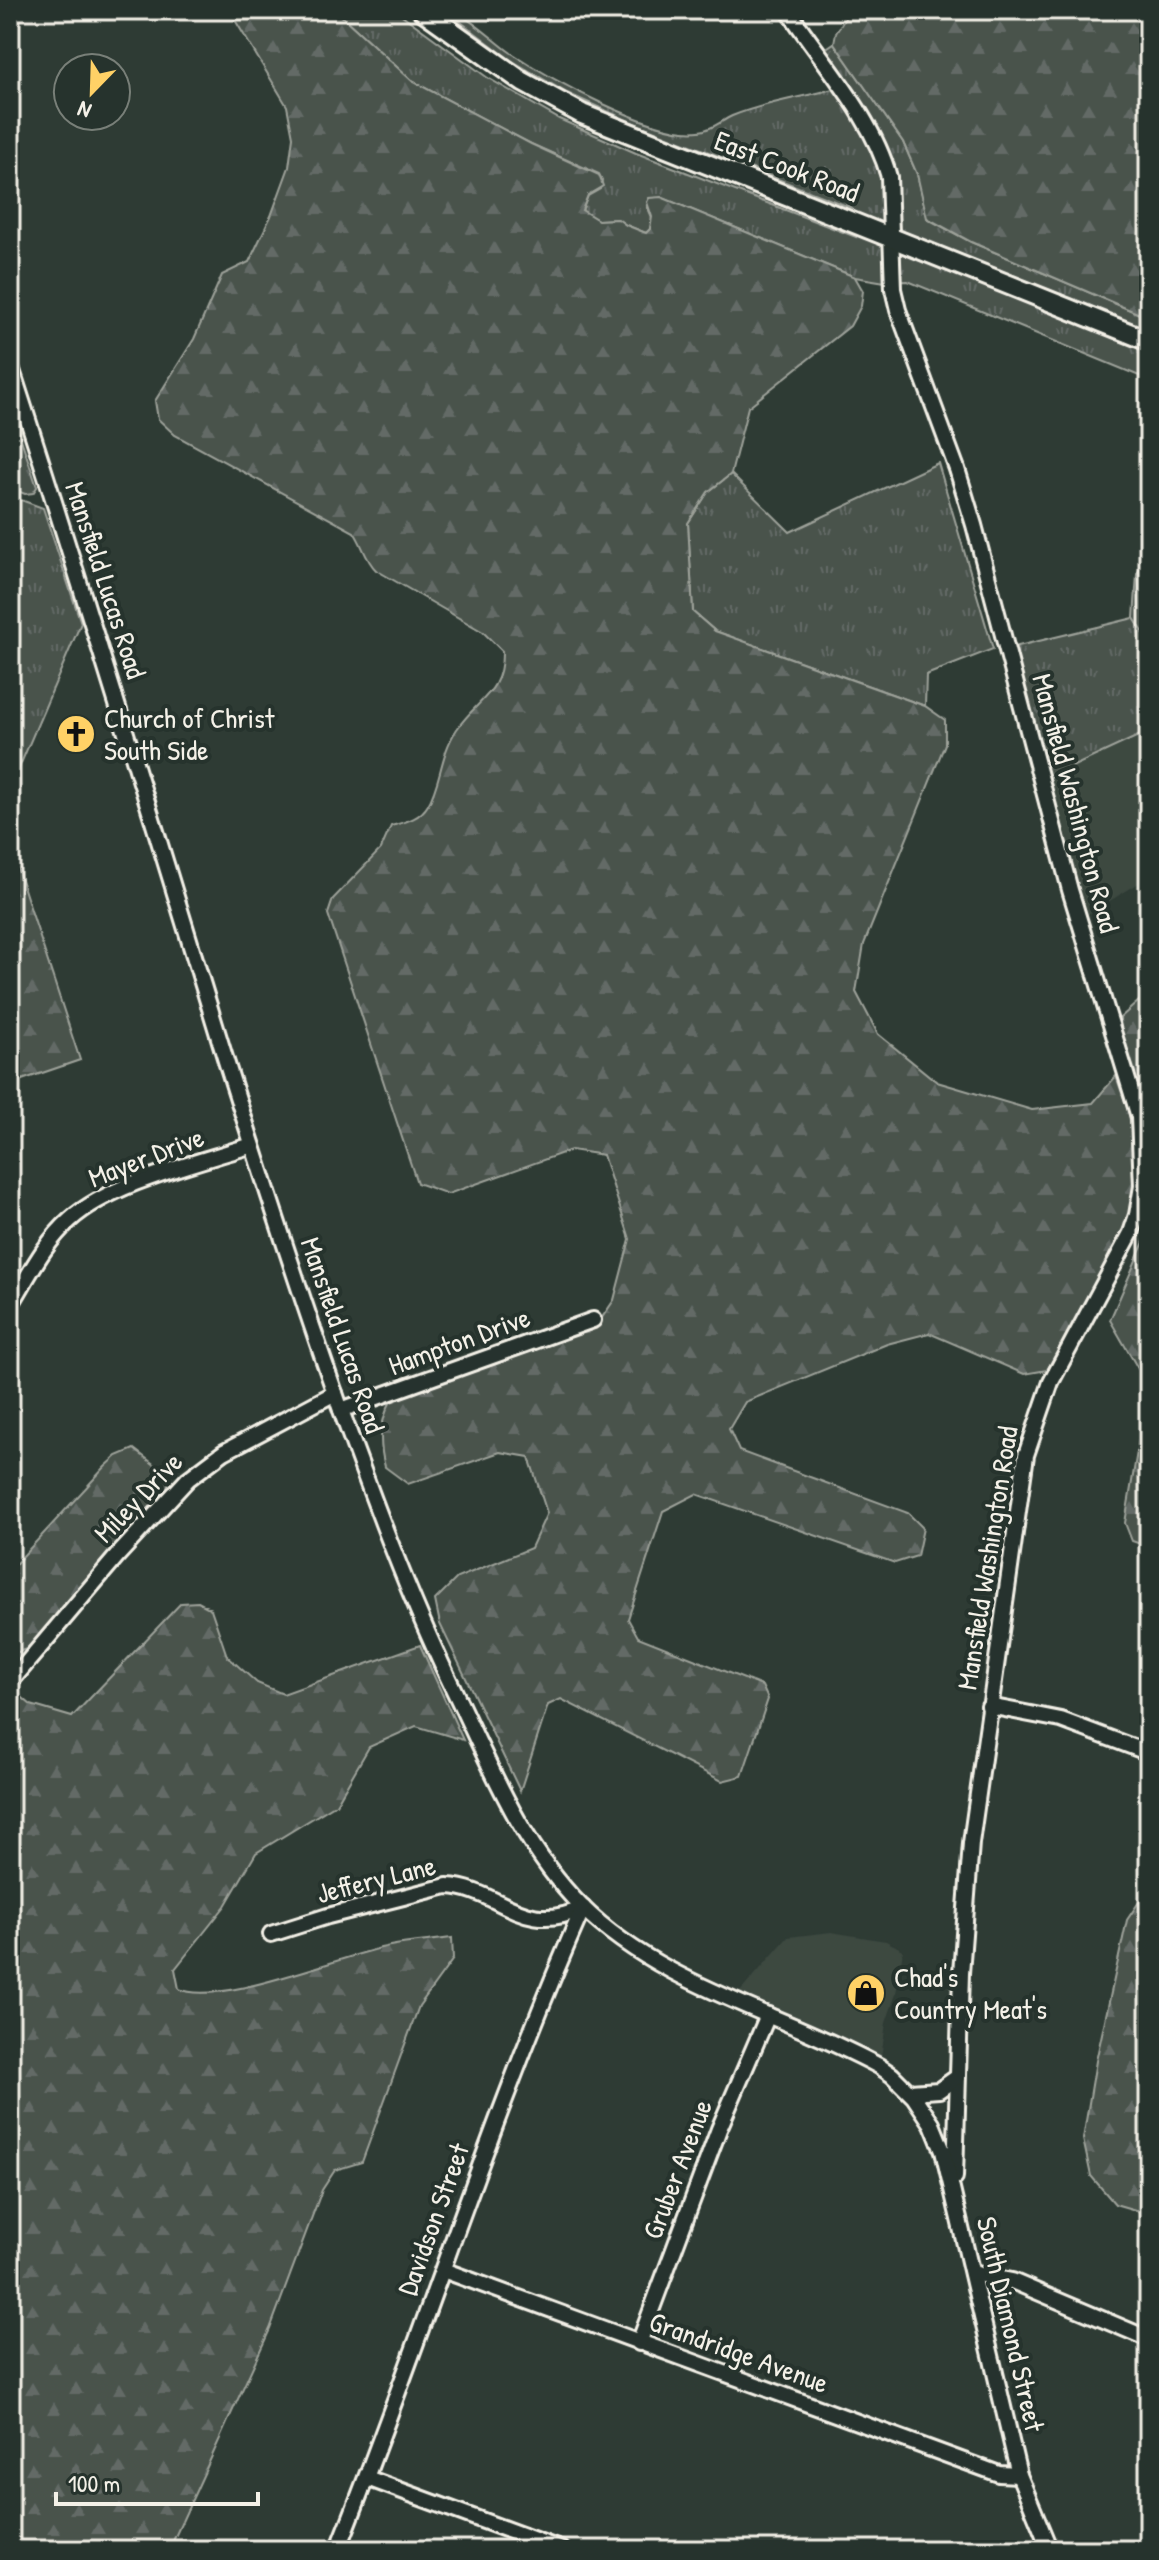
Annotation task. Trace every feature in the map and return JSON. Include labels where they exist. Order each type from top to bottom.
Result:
[{"type":"main road","name":"East Cook Road","points":[[422,10],[523,82],[582,114],[1149,341]]},
{"type":"street","name":"Mansfield Washington Road","points":[[788,10],[865,123],[885,160],[893,238],[893,289],[898,310],[952,455],[974,525],[1070,890],[1144,1116],[1137,1215],[1123,1251],[1051,1382],[1026,1455],[989,1706],[966,1903],[956,2078],[955,2195]]},
{"type":"street","name":"Mansfield Lucas Road","points":[[10,364],[99,639],[252,1145],[335,1393],[400,1570],[475,1733],[528,1836],[583,1908],[621,1938],[666,1966],[871,2062],[892,2075],[924,2110]]},
{"type":"street","name":"Mayer Drive","points":[[10,1306],[57,1233],[83,1210],[114,1192],[252,1145]]},
{"type":"street","name":"Hampton Drive","points":[[341,1410],[593,1320]]},
{"type":"street","name":"Miley Drive","points":[[13,1679],[117,1556],[188,1479],[224,1452],[335,1393]]},
{"type":"street","points":[[989,1706],[1061,1720],[1149,1753]]},
{"type":"street","name":"Jeffery Lane","points":[[271,1934],[447,1886],[466,1890],[529,1915],[565,1916],[583,1908]]},
{"type":"street","name":"Davidson Street","points":[[338,2550],[367,2478],[491,2133],[583,1908]]},
{"type":"street","name":"Gruber Avenue","points":[[639,2343],[719,2129],[768,2015]]},
{"type":"street","points":[[910,2092],[939,2090],[956,2078]]},
{"type":"street","name":"South Diamond Street","points":[[924,2110],[943,2151],[955,2195],[1019,2475],[1050,2550]]},
{"type":"street","name":"Grandridge Avenue","points":[[443,2270],[999,2474],[1019,2475]]},
{"type":"street","points":[[972,2273],[1012,2281],[1149,2339]]},
{"type":"street","points":[[367,2478],[562,2550]]},
{"type":"shaded area","points":[[1149,731],[1149,877],[1085,916],[1048,778]]},
{"type":"shaded area","points":[[831,1932],[886,1941],[903,1950],[881,2058],[739,1993],[788,1937]]},
{"type":"green space","points":[[229,10],[335,10],[412,81],[531,144],[599,175],[603,186],[588,195],[582,210],[598,220],[618,219],[646,233],[652,217],[647,202],[649,198],[661,197],[855,277],[863,291],[861,306],[850,326],[748,407],[731,474],[708,492],[688,523],[693,612],[715,631],[925,706],[945,720],[945,744],[864,944],[856,992],[878,1034],[937,1082],[1032,1110],[1093,1103],[1116,1076],[1129,1113],[1137,1174],[1131,1213],[1082,1310],[1047,1370],[1024,1374],[929,1333],[887,1344],[745,1402],[729,1429],[739,1451],[908,1513],[923,1528],[917,1556],[895,1563],[696,1494],[663,1511],[628,1619],[638,1637],[762,1686],[768,1699],[742,1776],[722,1781],[561,1699],[548,1705],[520,1791],[440,1624],[435,1600],[457,1578],[531,1548],[547,1513],[529,1457],[500,1452],[408,1484],[385,1467],[381,1434],[391,1401],[591,1329],[614,1300],[630,1239],[603,1155],[571,1150],[448,1194],[417,1183],[328,914],[333,899],[381,849],[391,826],[416,817],[425,810],[436,787],[451,739],[494,686],[502,651],[483,632],[376,570],[354,532],[175,435],[158,419],[155,401],[194,339],[222,275],[249,262],[271,216],[289,167],[293,137],[287,106]]},
{"type":"green space","points":[[335,10],[395,10],[488,78],[559,119],[636,153],[856,237],[852,208],[629,121],[567,93],[511,60],[445,10],[469,20],[510,52],[602,104],[656,125],[680,130],[704,130],[744,111],[833,89],[844,80],[825,49],[834,43],[903,142],[917,174],[928,219],[971,242],[1149,318],[1149,331],[917,237],[938,265],[1149,350],[1149,380],[908,281],[885,282],[855,277],[661,197],[647,206],[652,217],[646,233],[617,219],[598,220],[582,211],[588,196],[600,189],[602,180],[599,174],[531,144],[412,81]]},
{"type":"green space","points":[[850,10],[1149,10],[1149,318],[971,242],[927,218],[917,174],[903,142],[834,43],[836,33]]},
{"type":"green space","points":[[10,406],[37,487],[33,493],[25,494],[10,488]]},
{"type":"green space","points":[[938,463],[993,649],[926,675],[925,706],[715,631],[693,612],[688,523],[708,492],[731,474],[790,532]]},
{"type":"green space","points":[[10,496],[43,508],[81,623],[10,789]]},
{"type":"green space","points":[[1149,551],[1149,641],[1134,618],[1137,574]]},
{"type":"green space","points":[[1134,618],[1149,641],[1149,731],[1048,778],[1014,647]]},
{"type":"green space","points":[[10,846],[80,1060],[10,1084]]},
{"type":"green space","points":[[1149,992],[1149,1094],[1124,1066],[1120,1018]]},
{"type":"green space","points":[[1149,1224],[1149,1547],[1132,1541],[1125,1523],[1148,1386],[1110,1320]]},
{"type":"green space","points":[[134,1449],[169,1476],[167,1493],[29,1648],[10,1655],[10,1570],[105,1467],[117,1456]]},
{"type":"green space","points":[[198,1602],[211,1609],[227,1656],[257,1683],[283,1694],[420,1645],[463,1740],[416,1726],[369,1747],[336,1804],[256,1853],[225,1906],[175,1969],[179,1989],[198,1993],[251,1986],[369,1951],[452,1938],[453,1959],[419,2006],[362,2162],[335,2170],[322,2190],[270,2329],[169,2550],[10,2550],[10,1687],[31,1705],[72,1717],[181,1603]]},
{"type":"green space","points":[[1149,1897],[1149,2214],[1115,2204],[1091,2176],[1083,2139],[1096,2061],[1127,1920],[1139,1902]]},
{"type":"place","name":"Church of Christ South Side","points":[[76,734]]},
{"type":"place","name":"Chad's Country Meat's","points":[[866,1993]]}]
